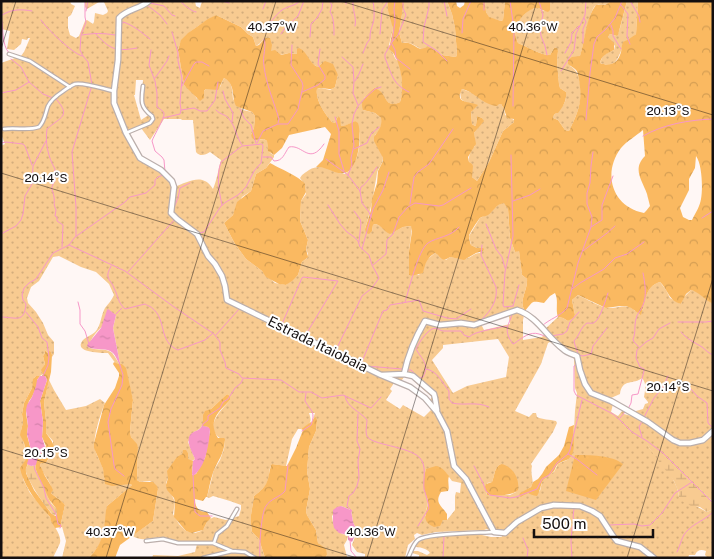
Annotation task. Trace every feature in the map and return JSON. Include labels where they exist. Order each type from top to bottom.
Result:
[{"type":"street","name":"Estrada Itaiobaia","points":[[149,1],[119,18],[114,103],[126,133],[141,159],[162,170],[172,181],[174,186],[171,213],[198,236],[222,276],[228,301],[415,390],[425,398],[437,412],[448,434],[454,466],[467,480],[494,532]]},
{"type":"street","points":[[9,54],[30,61],[70,87]]},
{"type":"street","points":[[4,129],[39,127],[44,121],[51,102],[70,87],[80,84],[114,91]]},
{"type":"street","points":[[126,133],[150,123],[153,119],[143,106],[143,86]]},
{"type":"street","points":[[404,374],[410,351],[425,321],[440,325],[461,323],[474,325],[517,310],[522,311],[533,320],[564,350],[577,356],[585,384],[591,393],[616,403],[637,417],[651,423],[673,440],[680,443],[703,440],[713,431]]},
{"type":"street","points":[[381,375],[404,374],[413,376],[435,396],[437,412]]},
{"type":"street","points":[[408,558],[416,541],[421,538],[494,532],[505,533],[517,522],[536,510],[554,505],[580,506],[597,514],[617,540],[640,547],[654,558]]},
{"type":"street","points":[[214,543],[217,534],[227,526],[237,509]]},
{"type":"street","points":[[146,541],[163,539],[181,543],[214,543],[232,551]]},
{"type":"street","points":[[203,558],[232,551],[245,552],[255,558]]},
{"type":"green space","points":[[1,1],[70,1],[75,6],[68,17],[68,28],[70,35],[76,38],[79,36],[85,21],[87,20],[93,24],[95,13],[103,15],[108,11],[104,2],[99,2],[87,9],[85,1],[195,1],[196,6],[200,8],[202,1],[388,1],[393,29],[389,45],[400,64],[403,91],[400,102],[395,104],[391,104],[374,88],[364,98],[363,110],[375,113],[381,118],[381,127],[375,135],[383,158],[377,173],[365,229],[372,231],[375,224],[395,231],[411,226],[409,275],[419,275],[428,259],[435,253],[446,260],[450,257],[466,259],[480,253],[481,248],[471,245],[469,236],[480,218],[501,203],[505,203],[508,209],[510,238],[515,252],[519,250],[522,275],[527,279],[522,303],[525,311],[523,340],[542,337],[544,330],[558,317],[568,321],[575,315],[572,300],[578,295],[606,308],[626,306],[635,311],[643,310],[647,293],[652,286],[660,282],[670,298],[681,304],[684,297],[691,290],[696,291],[713,304],[713,502],[647,445],[671,476],[678,490],[679,497],[707,512],[713,509],[713,558],[708,558],[705,555],[706,551],[701,550],[695,555],[689,555],[688,558],[411,558],[419,557],[419,555],[412,553],[413,551],[427,555],[430,553],[425,549],[414,547],[418,540],[458,535],[502,537],[501,534],[493,533],[487,529],[436,532],[422,535],[417,533],[414,535],[415,539],[408,545],[405,558],[365,558],[365,554],[357,552],[352,545],[357,531],[351,510],[341,506],[332,516],[333,523],[342,534],[348,535],[344,545],[347,557],[350,558],[325,558],[327,555],[318,543],[316,530],[306,511],[310,489],[307,471],[309,447],[316,431],[317,421],[313,419],[315,413],[309,413],[310,423],[298,429],[292,439],[286,466],[272,464],[265,485],[254,496],[251,515],[252,532],[259,539],[265,558],[152,558],[153,555],[178,556],[195,552],[197,544],[175,544],[160,538],[141,539],[132,536],[153,521],[158,489],[150,481],[140,482],[137,480],[138,447],[131,437],[130,431],[133,400],[122,364],[120,364],[116,364],[108,353],[85,350],[81,344],[86,337],[98,329],[105,308],[114,295],[109,284],[96,272],[59,256],[53,257],[39,281],[31,287],[27,298],[28,303],[36,312],[48,335],[54,342],[54,354],[52,357],[51,352],[48,353],[45,350],[43,374],[34,378],[32,388],[24,403],[21,431],[27,458],[24,464],[23,479],[30,493],[50,517],[60,536],[60,543],[53,558],[1,558],[1,146],[5,144],[1,134],[1,63],[21,56],[30,38],[27,40],[22,39],[21,44],[14,50],[7,49],[10,31],[1,29]],"holes":[[[216,15],[241,27],[253,37],[256,46],[265,38],[270,51],[280,55],[297,54],[297,51],[318,67],[322,63],[338,75],[335,87],[330,90],[317,89],[321,107],[332,122],[335,123],[338,116],[343,127],[355,121],[359,131],[358,152],[355,163],[349,171],[345,174],[318,167],[309,170],[300,178],[305,185],[306,194],[301,201],[300,221],[308,240],[306,249],[308,254],[307,258],[302,262],[298,275],[286,285],[275,283],[246,259],[235,244],[224,223],[233,215],[242,197],[251,191],[256,174],[266,168],[274,155],[269,151],[267,141],[264,139],[258,140],[251,135],[255,116],[252,112],[243,110],[233,99],[232,87],[227,80],[224,78],[220,87],[206,89],[197,99],[192,91],[184,85],[178,50],[188,33]],[[136,80],[143,80],[141,103],[150,114],[141,120],[134,95]],[[164,119],[193,120],[196,152],[199,155],[210,152],[221,160],[213,189],[209,184],[201,180],[191,181],[175,187],[164,170],[141,159],[127,134],[141,128],[150,140]],[[508,310],[510,324],[484,330],[481,324]],[[116,315],[113,328],[120,364],[109,351],[88,347],[96,333]],[[498,339],[509,357],[506,377],[467,386],[453,393],[432,360],[443,348],[443,345]],[[550,342],[574,359],[575,388],[577,393],[573,447],[567,460],[558,464],[554,472],[545,477],[540,491],[524,494],[522,492],[531,487],[533,481],[531,464],[557,423],[556,421],[537,417],[536,413],[529,417],[515,411],[541,364]],[[406,374],[432,397],[427,404],[432,409],[424,417],[403,405],[400,409],[386,400],[392,391],[390,389],[394,383],[397,384],[398,382],[400,383]],[[642,378],[645,385],[644,397],[648,403],[645,404],[643,409],[636,411],[632,416],[624,414],[625,409],[618,416],[611,412],[613,404],[611,398],[620,394],[621,389],[626,384]],[[227,394],[230,396],[230,400],[214,421],[214,431],[225,441],[220,460],[214,470],[207,497],[213,496],[230,501],[241,505],[241,509],[239,516],[226,520],[214,517],[208,520],[204,528],[195,533],[186,531],[173,514],[175,502],[166,483],[169,469],[183,451],[188,453],[188,460],[192,461],[195,459],[188,442],[204,421],[207,411]],[[501,464],[516,492],[510,495],[487,495],[487,483],[492,482],[496,469]],[[426,469],[446,473],[452,481],[461,483],[460,493],[456,492],[455,496],[455,510],[447,520],[441,522],[425,516],[428,501],[424,488]]]},
{"type":"green space","points":[[388,1],[404,1],[399,32],[402,43],[410,43],[421,49],[428,47],[442,55],[456,57],[455,28],[447,1],[456,1],[457,6],[460,8],[464,5],[465,1],[485,1],[486,12],[489,17],[501,21],[503,20],[505,1],[550,1],[550,10],[548,12],[536,8],[522,16],[517,24],[515,33],[518,43],[546,55],[550,55],[554,48],[557,48],[559,84],[560,88],[566,92],[566,95],[563,106],[553,118],[558,120],[565,130],[569,131],[580,101],[580,88],[577,72],[568,64],[568,60],[572,57],[580,56],[588,22],[596,5],[605,5],[611,1],[627,1],[618,35],[610,34],[608,37],[614,43],[614,50],[603,56],[600,63],[609,64],[614,63],[618,58],[623,42],[636,34],[638,1],[713,1],[713,304],[697,292],[691,290],[686,294],[681,304],[677,303],[671,298],[660,282],[648,291],[641,315],[626,306],[606,308],[578,295],[572,300],[575,315],[568,321],[558,317],[555,293],[544,303],[533,302],[525,311],[522,303],[527,279],[522,275],[519,251],[515,252],[510,238],[508,209],[504,203],[497,206],[488,215],[480,218],[469,235],[471,245],[483,248],[483,251],[464,260],[450,257],[443,259],[435,253],[427,262],[423,273],[409,275],[411,226],[403,227],[390,234],[375,224],[369,234],[366,233],[365,229],[371,210],[378,171],[383,158],[374,141],[374,137],[381,126],[381,118],[375,113],[363,110],[362,103],[374,88],[382,93],[388,102],[395,104],[400,102],[402,89],[399,66],[389,49],[393,29],[388,10]],"holes":[[[462,89],[492,105],[497,106],[501,104],[507,118],[514,119],[514,122],[503,131],[489,162],[477,181],[472,177],[473,166],[469,162],[468,157],[476,144],[474,133],[484,121],[477,116],[476,125],[472,124],[471,112],[478,105],[461,100],[460,94]],[[643,130],[645,156],[639,165],[639,175],[650,206],[644,213],[633,210],[624,204],[613,188],[611,178],[615,158],[621,148]],[[696,156],[701,170],[702,194],[698,209],[692,220],[689,220],[683,217],[680,208],[689,190],[689,179],[695,168]]]},
{"type":"green space","points":[[404,1],[447,1],[455,28],[456,57],[442,55],[433,49],[421,49],[412,44],[402,43],[399,32]]},
{"type":"green space","points":[[485,1],[505,1],[503,20],[489,18],[486,12]]},
{"type":"green space","points":[[550,1],[611,1],[605,5],[596,5],[593,9],[580,57],[575,58],[570,66],[578,75],[581,97],[577,114],[569,131],[565,130],[558,120],[553,118],[566,98],[566,92],[560,88],[559,84],[558,51],[554,48],[550,55],[542,54],[518,43],[515,33],[517,24],[529,10],[536,8],[544,11],[550,7]]},
{"type":"green space","points":[[627,1],[638,1],[636,34],[626,41],[614,62],[606,65],[600,63],[603,55],[614,50],[615,46],[608,37],[610,34],[617,36]]},
{"type":"green space","points":[[216,15],[241,27],[253,37],[256,46],[265,38],[270,38],[271,51],[275,50],[281,55],[297,54],[297,49],[299,48],[318,67],[325,61],[333,64],[338,75],[335,87],[317,89],[317,93],[321,107],[332,122],[335,123],[338,116],[341,126],[355,121],[358,123],[359,144],[353,167],[348,171],[340,173],[316,167],[323,160],[331,134],[325,127],[289,135],[282,148],[274,155],[268,151],[267,141],[252,138],[255,116],[252,112],[236,106],[232,87],[228,81],[224,78],[218,90],[206,89],[204,91],[204,98],[200,101],[184,85],[178,50],[181,40],[188,33]]},
{"type":"green space","points":[[462,89],[501,104],[505,115],[514,120],[503,131],[489,162],[477,181],[472,177],[469,157],[475,146],[474,133],[483,121],[482,118],[477,116],[476,125],[472,124],[472,110],[461,99],[460,92]]},
{"type":"green space","points":[[270,163],[305,184],[306,192],[301,201],[300,221],[308,240],[306,249],[308,257],[302,262],[298,275],[286,285],[279,284],[266,277],[262,271],[246,259],[235,244],[224,223],[233,215],[237,202],[251,191],[256,174]]},
{"type":"green space","points":[[45,350],[48,353],[49,351],[51,352],[52,355],[51,372],[44,402],[46,433],[54,448],[46,463],[41,463],[40,466],[53,490],[51,493],[65,505],[61,523],[62,527],[55,528],[50,517],[28,488],[20,468],[27,458],[20,435],[24,403],[32,388],[33,379],[36,376],[40,376],[26,413],[27,435],[31,450],[26,473],[34,490],[51,513],[56,516],[56,508],[49,499],[36,470],[37,458],[46,446],[42,437],[43,422],[40,401],[47,380],[45,376],[42,376],[41,370],[45,364],[43,356]]},
{"type":"green space","points":[[114,362],[122,364],[126,368],[133,400],[130,431],[131,437],[138,447],[137,480],[140,482],[153,482],[158,489],[153,521],[120,545],[115,558],[89,558],[98,547],[102,536],[107,506],[132,485],[112,486],[105,484],[103,469],[94,448],[104,405],[115,388],[119,376],[113,364]]},
{"type":"green space","points":[[49,380],[66,410],[86,406],[100,399],[105,403],[97,426],[94,445],[103,467],[104,479],[132,485],[107,506],[105,527],[101,540],[89,558],[62,558],[66,541],[61,523],[65,505],[51,493],[50,485],[40,466],[41,463],[46,463],[53,452],[53,441],[46,433],[44,402]]},
{"type":"green space","points":[[227,394],[230,396],[230,400],[222,408],[214,421],[215,432],[218,438],[225,439],[223,450],[212,476],[207,497],[203,501],[195,499],[198,508],[201,511],[207,512],[211,518],[203,530],[192,533],[186,531],[174,517],[175,502],[167,490],[167,471],[177,457],[182,454],[183,450],[186,450],[188,459],[193,461],[192,475],[196,474],[205,458],[210,431],[208,427],[202,426],[203,415],[205,411],[211,409]]},
{"type":"green space","points":[[316,417],[316,431],[309,447],[307,471],[310,489],[306,511],[316,530],[318,543],[326,549],[327,555],[325,558],[265,558],[259,539],[252,532],[251,515],[254,496],[265,486],[272,464],[287,466],[303,430],[301,429],[311,423]]},
{"type":"green space","points":[[574,425],[574,449],[570,457],[558,464],[553,472],[545,478],[537,496],[527,494],[519,496],[520,493],[531,487],[546,467],[559,455],[564,446],[569,427]]},
{"type":"green space","points":[[648,441],[713,502],[713,509],[707,512],[700,507],[691,506],[682,501],[674,481],[647,445]]},
{"type":"green space","points":[[575,455],[607,457],[623,464],[596,500],[566,491]]},
{"type":"green space","points":[[28,464],[31,466],[36,465],[36,470],[49,499],[56,508],[55,516],[43,503],[30,482],[26,471]]},
{"type":"green space","points":[[501,464],[509,467],[517,477],[518,490],[507,495],[487,495],[486,484],[492,482],[496,469]]},
{"type":"green space","points":[[436,466],[442,468],[449,476],[449,488],[448,491],[441,492],[438,499],[439,504],[447,514],[447,520],[443,520],[440,526],[434,527],[426,519],[428,499],[424,490],[424,482],[426,469]]},
{"type":"water","points":[[108,309],[116,315],[113,328],[120,364],[111,351],[91,348],[87,345],[101,328]]},
{"type":"water","points":[[40,376],[45,376],[47,380],[40,401],[43,422],[42,437],[45,447],[36,465],[31,466],[27,464],[31,450],[27,434],[26,410]]},
{"type":"water","points":[[202,426],[210,429],[208,448],[201,467],[193,476],[193,461],[195,459],[189,446],[189,439],[192,433],[199,430]]},
{"type":"water","points":[[341,506],[351,510],[357,531],[352,542],[348,540],[348,535],[339,533],[334,528],[333,510]]},
{"type":"waterway","points":[[76,236],[72,152],[92,85],[88,62],[80,50],[81,35],[86,22],[85,1]]},
{"type":"waterway","points":[[86,11],[88,1]]},
{"type":"waterway","points":[[180,1],[196,12]]},
{"type":"waterway","points":[[222,1],[229,3]]},
{"type":"waterway","points":[[263,9],[266,1]]},
{"type":"waterway","points":[[264,27],[282,10],[300,1]]},
{"type":"waterway","points":[[281,34],[298,16],[304,1]]},
{"type":"waterway","points":[[310,37],[311,24],[322,9],[323,1]]},
{"type":"waterway","points":[[329,1],[332,5],[330,12],[333,20],[334,35]]},
{"type":"waterway","points":[[353,1],[355,26]]},
{"type":"waterway","points":[[363,53],[370,39],[370,32],[374,21],[373,1]]},
{"type":"waterway","points":[[380,34],[382,10],[388,1]]},
{"type":"waterway","points":[[395,1],[395,22],[392,42],[385,54],[385,58],[396,82],[409,92]]},
{"type":"waterway","points":[[392,42],[398,35],[406,15],[403,1]]},
{"type":"waterway","points":[[429,1],[423,42],[437,51],[447,61]]},
{"type":"waterway","points":[[444,1],[447,16]]},
{"type":"waterway","points":[[462,33],[463,19],[471,1]]},
{"type":"waterway","points":[[484,1],[484,10]]},
{"type":"waterway","points":[[510,1],[514,29],[513,106]]},
{"type":"waterway","points":[[539,1],[543,15],[540,27],[541,36],[547,55]]},
{"type":"waterway","points":[[561,71],[574,50],[576,34],[585,15],[586,1]]},
{"type":"waterway","points":[[586,120],[594,44],[597,37],[615,18],[622,1]]},
{"type":"waterway","points":[[630,1],[639,16],[640,22]]},
{"type":"waterway","points":[[150,3],[164,6],[175,16]]},
{"type":"waterway","points":[[147,5],[160,15],[167,24]]},
{"type":"waterway","points":[[621,5],[628,14],[627,36],[630,44]]},
{"type":"waterway","points":[[2,15],[17,10],[32,11]]},
{"type":"waterway","points":[[1,17],[4,41],[9,53]]},
{"type":"waterway","points":[[583,43],[583,29],[586,22],[584,18]]},
{"type":"waterway","points":[[41,20],[60,40],[82,56]]},
{"type":"waterway","points":[[121,26],[123,22],[127,23],[150,39]]},
{"type":"waterway","points":[[611,25],[613,36],[621,49]]},
{"type":"waterway","points":[[565,53],[571,42],[572,33],[579,26]]},
{"type":"waterway","points":[[172,32],[182,78],[181,110]]},
{"type":"waterway","points":[[95,33],[113,48],[123,50],[137,48]]},
{"type":"waterway","points":[[82,35],[117,34]]},
{"type":"waterway","points":[[264,39],[265,73],[279,119],[278,123]]},
{"type":"waterway","points":[[392,44],[396,58],[410,69]]},
{"type":"waterway","points":[[257,143],[263,131],[278,124],[288,124],[298,109],[303,86],[291,65],[292,45]]},
{"type":"waterway","points":[[302,92],[318,85],[325,79],[318,64],[320,49]]},
{"type":"waterway","points":[[151,50],[149,65],[155,81],[157,107],[164,113],[152,141],[155,151],[164,160],[165,172]]},
{"type":"waterway","points":[[155,78],[169,56]]},
{"type":"waterway","points":[[342,57],[353,67],[353,93],[358,105]]},
{"type":"waterway","points":[[11,59],[21,67],[29,82],[43,94],[53,98]]},
{"type":"waterway","points":[[182,86],[196,62],[202,62],[209,66]]},
{"type":"waterway","points":[[355,81],[363,64]]},
{"type":"waterway","points":[[1,93],[16,90],[29,82]]},
{"type":"waterway","points":[[163,118],[180,114],[181,110],[194,108],[200,111],[207,111],[215,100],[218,82]]},
{"type":"waterway","points":[[348,175],[352,165],[351,158],[354,145],[352,124],[354,114],[366,97],[375,89],[381,87]]},
{"type":"waterway","points":[[223,91],[233,113],[232,122]]},
{"type":"waterway","points":[[56,99],[64,113],[60,119],[47,129],[46,139],[49,155],[55,169],[55,181],[52,189],[56,210],[55,216],[57,221],[63,225],[62,247]]},
{"type":"waterway","points":[[240,109],[244,118],[251,125],[256,143]]},
{"type":"waterway","points":[[216,110],[226,116],[231,122],[242,145]]},
{"type":"waterway","points":[[335,117],[339,131],[339,154],[344,171]]},
{"type":"waterway","points":[[643,136],[659,128],[677,123],[713,119]]},
{"type":"waterway","points":[[354,149],[367,143],[371,134],[379,127]]},
{"type":"waterway","points":[[410,204],[414,177],[429,164],[453,129]]},
{"type":"waterway","points":[[1,234],[16,226],[21,220],[25,196],[32,184],[33,166],[46,141]]},
{"type":"waterway","points":[[1,143],[23,144],[32,165]]},
{"type":"waterway","points":[[198,233],[204,232],[221,206],[238,195],[246,187],[254,171],[261,163],[262,144],[242,146],[221,162],[218,178],[222,205]]},
{"type":"waterway","points":[[263,157],[271,157],[274,161],[279,160],[289,147],[298,148],[310,154],[319,150],[324,144]]},
{"type":"waterway","points":[[542,326],[567,308],[578,263],[591,227],[592,217],[587,204],[587,193],[590,183],[593,152]]},
{"type":"waterway","points":[[511,155],[513,236],[505,272],[503,305],[504,307],[513,306]]},
{"type":"waterway","points":[[326,159],[348,175],[360,191],[362,203],[371,217]]},
{"type":"waterway","points":[[360,191],[377,167]]},
{"type":"waterway","points":[[362,249],[373,209],[383,190],[389,172]]},
{"type":"waterway","points":[[1,317],[21,317],[26,304],[22,295],[24,288],[36,279],[53,253],[69,245],[75,237],[130,197],[146,193],[155,185],[155,180],[163,175]]},
{"type":"waterway","points":[[591,227],[602,220],[602,205],[613,176]]},
{"type":"waterway","points":[[173,210],[180,188],[190,183]]},
{"type":"waterway","points":[[373,265],[386,254],[387,240],[393,234],[399,217],[408,207],[415,203],[443,205],[471,188]]},
{"type":"waterway","points":[[513,201],[540,189]]},
{"type":"waterway","points":[[328,205],[340,224],[358,241],[360,247],[369,255],[379,278],[372,288],[362,296],[336,350]]},
{"type":"waterway","points":[[354,211],[361,223],[359,242]]},
{"type":"waterway","points":[[702,218],[713,211]]},
{"type":"waterway","points":[[128,272],[175,219]]},
{"type":"waterway","points":[[486,224],[496,249],[502,257],[505,268]]},
{"type":"waterway","points":[[583,251],[615,226]]},
{"type":"waterway","points":[[405,302],[417,262],[424,247],[428,243],[452,233],[459,227]]},
{"type":"waterway","points":[[572,289],[604,269],[615,258],[627,254],[644,242]]},
{"type":"waterway","points":[[69,245],[125,271],[214,334],[220,342],[220,350],[226,368],[239,374],[242,378],[281,380],[299,392],[311,392],[322,398],[343,395],[371,408],[381,397]]},
{"type":"waterway","points":[[482,245],[481,255],[496,287],[493,305],[482,319]]},
{"type":"waterway","points":[[111,266],[108,277],[122,306],[125,309],[145,304],[152,308],[160,318],[165,336],[172,346],[178,350],[205,340],[212,334]]},
{"type":"waterway","points":[[639,347],[633,339],[637,317],[645,298],[643,273]]},
{"type":"waterway","points":[[282,324],[303,277],[338,281],[305,336]]},
{"type":"waterway","points":[[513,306],[519,285]]},
{"type":"waterway","points":[[579,356],[574,341],[587,323],[593,323],[597,320],[608,293]]},
{"type":"waterway","points":[[361,364],[383,311],[387,310],[390,305],[419,300],[423,311],[456,319],[471,309]]},
{"type":"waterway","points":[[78,302],[80,324],[85,331],[89,344]]},
{"type":"waterway","points":[[116,314],[122,308]]},
{"type":"waterway","points":[[216,335],[240,308]]},
{"type":"waterway","points":[[26,312],[38,327],[42,338],[47,342],[49,357],[43,376]]},
{"type":"waterway","points":[[513,312],[507,332],[513,344],[532,333],[547,337]]},
{"type":"waterway","points":[[551,336],[563,334],[567,331],[570,322],[579,312]]},
{"type":"waterway","points":[[678,322],[713,321]]},
{"type":"waterway","points":[[628,409],[632,395],[638,394],[644,371],[636,358],[637,350],[653,338],[659,329],[670,323]]},
{"type":"waterway","points":[[406,370],[411,370],[419,378],[423,377],[426,369],[423,359],[416,349],[432,329],[461,331],[469,337],[480,332],[507,327]]},
{"type":"waterway","points":[[579,355],[591,354],[593,346],[607,328]]},
{"type":"waterway","points":[[681,332],[713,355]]},
{"type":"waterway","points":[[119,362],[123,375],[122,385],[111,409],[108,422],[115,469],[124,476]]},
{"type":"waterway","points":[[577,364],[574,366],[574,391],[576,395],[613,414],[632,432],[663,453],[713,503]]},
{"type":"waterway","points":[[366,366],[402,369]]},
{"type":"waterway","points":[[426,369],[434,372],[449,391],[449,399],[452,403],[480,404],[489,407]]},
{"type":"waterway","points":[[642,437],[639,427],[668,376]]},
{"type":"waterway","points":[[202,428],[203,424],[208,420],[208,416],[220,408],[243,379]]},
{"type":"waterway","points":[[690,388],[707,403],[708,423],[713,428]]},
{"type":"waterway","points":[[302,431],[311,425],[313,417],[305,401],[306,393]]},
{"type":"waterway","points":[[345,396],[348,404],[367,420],[366,434],[370,439],[408,451],[415,454],[422,461],[424,489],[429,508],[418,526]]},
{"type":"waterway","points":[[474,466],[486,491],[490,495],[510,498],[537,489],[542,479],[549,475],[557,463],[568,454],[582,400]]},
{"type":"waterway","points":[[620,418],[625,412]]},
{"type":"waterway","points":[[350,512],[352,511],[347,506],[349,496],[357,486],[359,478],[358,414]]},
{"type":"waterway","points":[[568,454],[597,475]]},
{"type":"waterway","points":[[34,465],[44,488],[46,498],[56,514],[58,524],[61,525],[60,528]]},
{"type":"waterway","points":[[260,558],[264,510],[270,502],[285,491],[288,465]]},
{"type":"waterway","points":[[193,475],[195,512],[200,516],[212,516]]},
{"type":"waterway","points":[[609,525],[650,525],[662,513],[675,493],[692,482]]},
{"type":"waterway","points":[[713,492],[713,500]]},
{"type":"waterway","points":[[572,558],[571,542],[572,528],[575,522],[573,517],[574,509]]},
{"type":"waterway","points":[[677,552],[686,532],[713,512]]},
{"type":"waterway","points":[[443,558],[444,536]]},
{"type":"waterway","points":[[523,538],[528,550],[527,558]]},
{"type":"waterway","points":[[350,540],[351,551],[357,558]]}]
